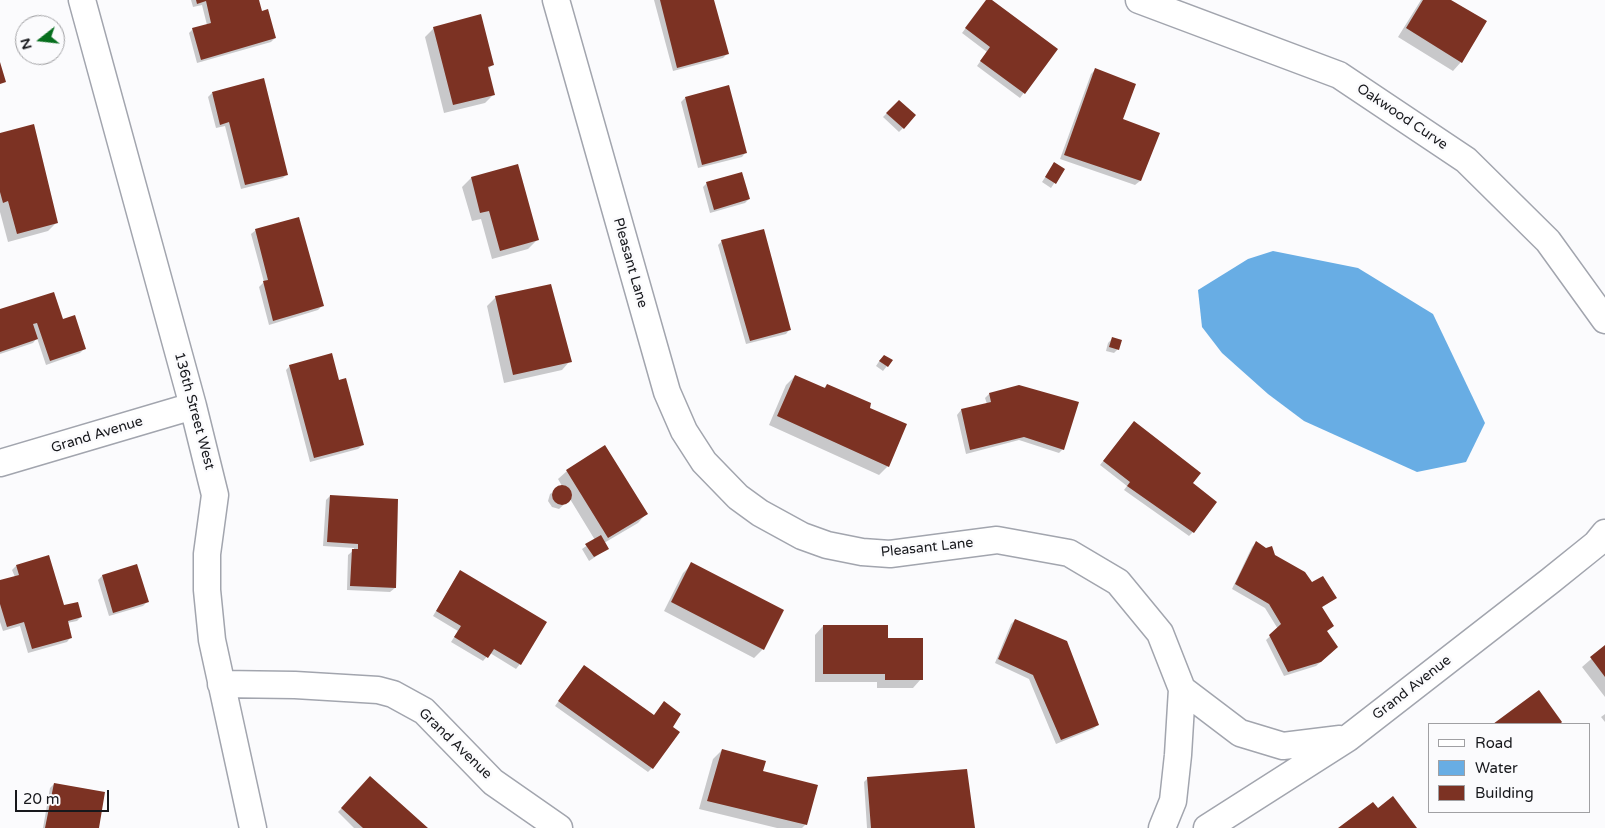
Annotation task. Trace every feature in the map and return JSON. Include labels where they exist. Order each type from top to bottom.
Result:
[{"type":"street","name":"136th Street West","points":[[82,0],[193,406],[215,495],[208,554],[207,590],[212,640],[220,684],[253,828]]},
{"type":"street","name":"Pleasant Lane","points":[[556,0],[667,392],[684,431],[704,462],[738,497],[760,513],[802,536],[826,544],[862,552],[890,554],[997,540],[1069,553],[1118,582],[1160,633],[1182,689],[1173,801],[1162,828]]},
{"type":"street","name":"Oakwood Curve","points":[[1139,0],[1339,75],[1466,160],[1548,241],[1605,320]]},
{"type":"street","name":"Grand Avenue","points":[[0,463],[193,406]]},
{"type":"street","name":"Grand Avenue","points":[[1206,828],[1348,738],[1550,581],[1596,544],[1605,533]]},
{"type":"street","name":"Grand Avenue","points":[[220,684],[295,685],[378,690],[393,694],[424,710],[493,782],[558,828]]},
{"type":"street","points":[[1182,689],[1240,733],[1283,746],[1348,738]]},
{"type":"water","points":[[1273,251],[1358,268],[1433,314],[1485,423],[1466,462],[1417,472],[1304,421],[1268,394],[1222,353],[1202,327],[1198,290],[1248,259]]},
{"type":"building","points":[[196,0],[259,0],[262,11],[268,9],[276,38],[201,60],[192,28],[211,23],[206,1],[197,4]]},
{"type":"building","points":[[660,0],[714,0],[729,54],[677,68]]},
{"type":"building","points":[[986,0],[992,0],[1058,49],[1025,94],[980,61],[990,47],[965,28]]},
{"type":"building","points":[[1423,0],[1451,0],[1487,21],[1462,63],[1406,28]]},
{"type":"building","points":[[481,14],[494,65],[488,67],[495,95],[453,105],[433,27]]},
{"type":"building","points":[[0,62],[6,82],[0,84]]},
{"type":"building","points":[[1095,68],[1136,84],[1123,119],[1160,133],[1141,181],[1064,155]]},
{"type":"building","points":[[264,78],[288,175],[245,185],[229,122],[220,125],[212,92]]},
{"type":"building","points":[[729,85],[747,153],[702,165],[685,97]]},
{"type":"building","points":[[899,100],[916,115],[904,129],[886,113]]},
{"type":"building","points":[[34,124],[58,223],[17,234],[8,201],[3,203],[0,192],[0,133]]},
{"type":"building","points":[[1054,162],[1065,169],[1056,184],[1045,177]]},
{"type":"building","points":[[518,164],[539,240],[500,251],[489,211],[480,213],[471,177]]},
{"type":"building","points":[[742,172],[750,199],[714,210],[706,182]]},
{"type":"building","points":[[299,217],[324,306],[273,321],[263,281],[268,280],[255,229]]},
{"type":"building","points":[[764,229],[791,330],[750,341],[721,240]]},
{"type":"building","points":[[551,284],[572,362],[513,375],[495,296]]},
{"type":"building","points":[[54,292],[63,319],[75,315],[86,349],[50,361],[37,323],[33,324],[38,339],[0,352],[0,309]]},
{"type":"building","points":[[1112,337],[1122,340],[1119,350],[1109,347]]},
{"type":"building","points":[[332,353],[339,380],[346,378],[364,445],[314,458],[289,365]]},
{"type":"building","points":[[884,355],[893,360],[888,367],[879,361]]},
{"type":"building","points":[[795,375],[825,388],[827,384],[871,403],[870,408],[907,424],[889,467],[777,416]]},
{"type":"building","points":[[1019,385],[1079,402],[1064,450],[1024,437],[970,450],[961,409],[991,402],[989,393]]},
{"type":"building","points":[[1134,421],[1201,473],[1193,483],[1217,502],[1194,533],[1127,486],[1130,482],[1103,461]]},
{"type":"building","points":[[605,445],[648,514],[608,538],[566,470]]},
{"type":"building","points":[[562,485],[569,488],[572,495],[569,502],[562,505],[555,502],[552,495],[555,488]]},
{"type":"building","points":[[330,495],[398,499],[396,588],[350,586],[352,549],[358,549],[358,544],[327,542]]},
{"type":"building","points":[[601,535],[609,549],[594,557],[585,544]]},
{"type":"building","points":[[1256,541],[1266,548],[1272,546],[1275,555],[1305,572],[1312,582],[1323,576],[1337,598],[1322,607],[1334,626],[1327,631],[1338,647],[1321,662],[1288,672],[1269,635],[1281,624],[1269,604],[1235,584]]},
{"type":"building","points":[[49,555],[64,605],[78,602],[82,617],[68,621],[72,638],[32,649],[24,622],[7,627],[0,604],[0,580],[19,575],[16,565]]},
{"type":"building","points":[[691,562],[784,610],[764,650],[671,602]]},
{"type":"building","points":[[137,564],[149,602],[113,613],[102,575]]},
{"type":"building","points":[[460,570],[547,622],[521,665],[494,649],[488,658],[454,637],[461,626],[436,611]]},
{"type":"building","points":[[1015,619],[1067,641],[1099,725],[1061,740],[1033,675],[998,659]]},
{"type":"building","points":[[823,625],[888,625],[888,638],[923,638],[923,680],[885,680],[885,674],[823,674]]},
{"type":"building","points":[[1605,645],[1605,677],[1590,657]]},
{"type":"building","points":[[584,665],[654,715],[664,701],[681,714],[673,727],[680,732],[653,769],[558,701]]},
{"type":"building","points":[[1539,690],[1562,722],[1561,723],[1494,723]]},
{"type":"building","points":[[722,749],[766,761],[763,771],[818,785],[807,825],[707,801]]},
{"type":"building","points":[[967,769],[975,828],[871,828],[867,777]]},
{"type":"building","points":[[370,776],[428,828],[363,828],[341,808]]},
{"type":"building","points":[[54,783],[105,792],[99,828],[45,828]]},
{"type":"building","points":[[1393,796],[1417,828],[1338,828],[1373,802],[1378,808]]}]
